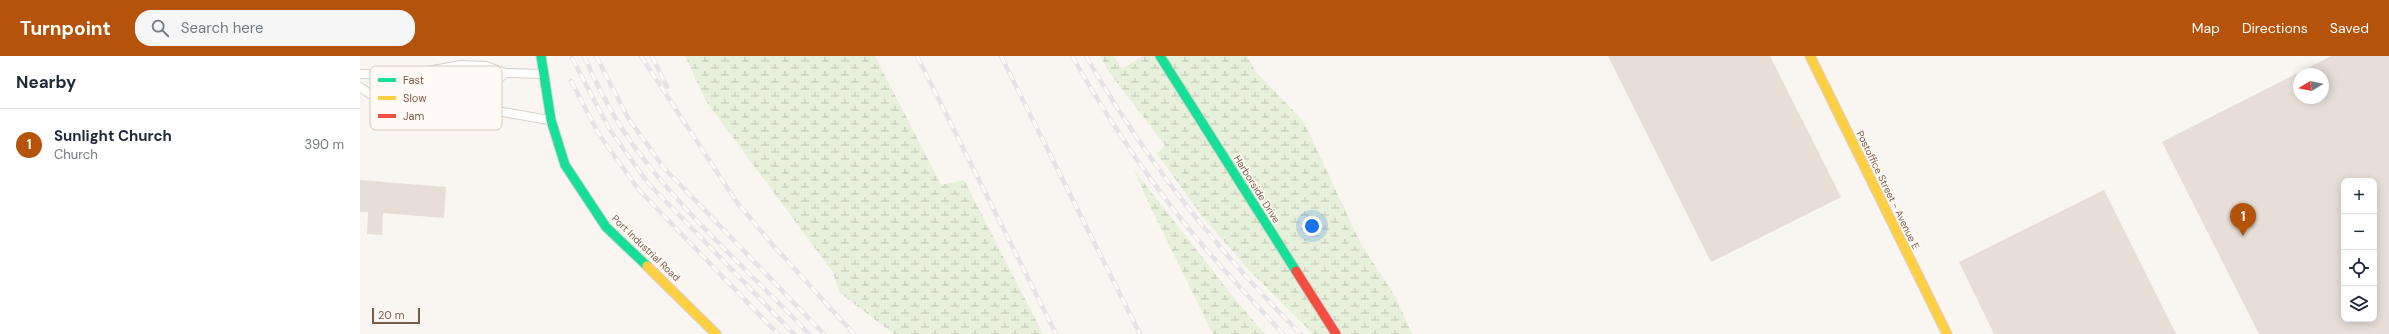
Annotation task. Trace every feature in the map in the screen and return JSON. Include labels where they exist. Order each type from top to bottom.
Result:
[{"type":"street","name":"Port Industrial Road","points":[[541,56],[551,120],[565,165],[606,227],[688,304],[716,334]]},
{"type":"street","name":"Harborside Drive","points":[[1160,56],[1336,334]]},
{"type":"street","name":"Postoffice Street - Avenue E","points":[[1810,56],[1947,334]]},
{"type":"lane","points":[[456,66],[486,66]]},
{"type":"lane","points":[[502,72],[543,74]]},
{"type":"lane","points":[[502,76],[505,73]]},
{"type":"lane","points":[[360,74],[370,74]]},
{"type":"lane","points":[[360,87],[370,94]]},
{"type":"lane","points":[[502,112],[551,120]]},
{"type":"green space","points":[[685,56],[875,56],[941,185],[964,180],[1043,334],[894,334],[840,293],[832,271],[706,101]]},
{"type":"green space","points":[[1100,56],[1114,56],[1122,69],[1143,56],[1247,56],[1256,72],[1304,122],[1361,244],[1395,296],[1412,334],[1313,334],[1248,269],[1203,217],[1157,154],[1165,145],[1109,72]]},
{"type":"green space","points":[[1134,170],[1238,303],[1265,334],[1213,334]]},
{"type":"building","points":[[1608,56],[1770,56],[1841,197],[1711,262]]},
{"type":"building","points":[[2331,56],[2389,56],[2389,334],[2259,334],[2162,142],[2293,75],[2293,104],[2329,104],[2329,68],[2307,68]]},
{"type":"building","points":[[360,180],[446,187],[444,218],[383,213],[382,235],[367,234],[368,212],[360,212]]},
{"type":"building","points":[[2104,190],[2176,334],[1994,334],[1959,262]]},
{"type":"railway","points":[[584,56],[596,83],[625,134],[662,182],[703,227],[809,334]]},
{"type":"railway","points":[[596,56],[628,118],[664,168],[824,334]]},
{"type":"railway","points":[[641,56],[736,201],[771,243],[854,334]]},
{"type":"railway","points":[[652,56],[667,87]]},
{"type":"railway","points":[[917,56],[1056,334]]},
{"type":"railway","points":[[1001,56],[1140,334]]},
{"type":"railway","points":[[1072,56],[1131,152],[1147,175],[1209,253],[1283,334]]},
{"type":"railway","points":[[1086,56],[1132,131],[1184,202],[1212,237],[1270,303],[1301,334]]},
{"type":"railway","points":[[572,58],[610,130],[648,183],[794,334]]},
{"type":"railway","points":[[571,81],[600,136],[639,190],[778,334]]},
{"type":"traffic: fast","points":[[541,56],[551,120],[565,165],[606,227],[647,266]]},
{"type":"traffic: fast","points":[[1160,56],[1296,271]]},
{"type":"traffic: slow","points":[[1810,56],[1947,334]]},
{"type":"traffic: slow","points":[[647,266],[716,334]]},
{"type":"traffic: jam","points":[[1296,271],[1336,334]]},
{"type":"place","name":"Sunlight Church","points":[[2243,236]]}]
